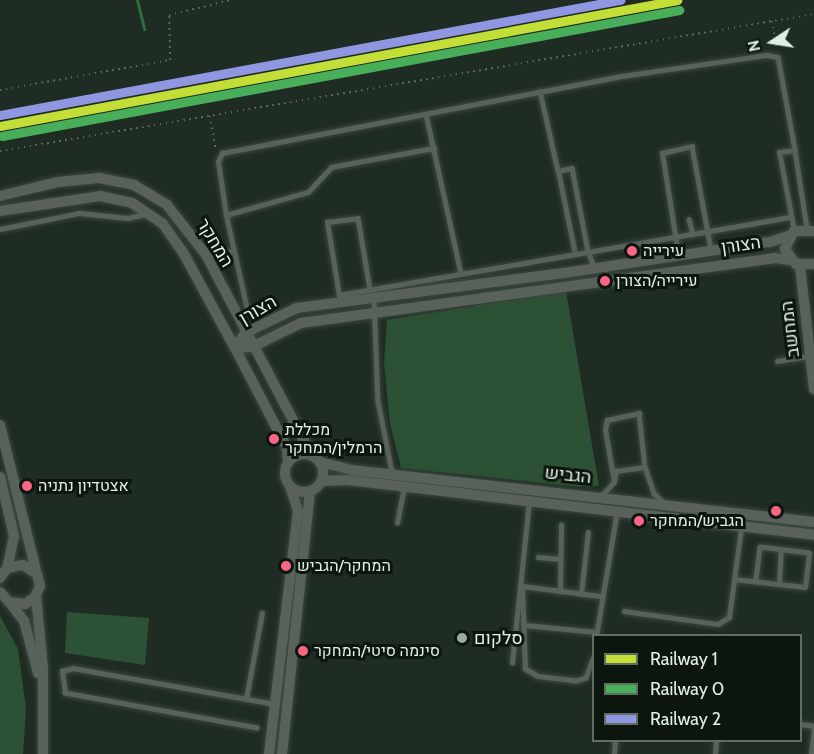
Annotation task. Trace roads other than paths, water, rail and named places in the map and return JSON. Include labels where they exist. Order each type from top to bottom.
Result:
[{"type":"street","name":"המחקר","points":[[0,196],[83,179],[123,182],[147,190],[167,205],[206,255],[252,347],[316,459]]},
{"type":"street","points":[[0,211],[100,196],[132,203],[148,212],[179,246],[287,448],[288,463],[285,475],[298,511],[269,754]]},
{"type":"street","name":"הצורן","points":[[235,348],[246,333],[297,308],[339,299],[372,293],[596,268],[711,250],[811,229]]},
{"type":"street","name":"המחשב","points":[[792,233],[785,249],[795,263],[814,388]]},
{"type":"street","name":"הצורן","points":[[235,348],[252,347],[301,322],[376,314],[774,258],[795,263],[814,264]]},
{"type":"street","points":[[0,425],[37,574],[36,595],[44,694],[43,754]]},
{"type":"street","points":[[288,463],[296,456],[316,459],[322,482],[310,492],[300,492],[290,486]]},
{"type":"street","name":"הגביש","points":[[316,459],[351,470],[392,472],[814,522]]},
{"type":"street","points":[[0,477],[14,536],[7,568],[0,578]]},
{"type":"street","name":"הגביש","points":[[322,482],[404,486],[814,535]]},
{"type":"street","points":[[282,754],[310,492]]},
{"type":"street","points":[[794,519],[814,513]]},
{"type":"street","points":[[7,568],[23,565],[37,574]]},
{"type":"street","points":[[0,591],[24,621],[44,694]]},
{"type":"street","points":[[9,602],[25,604],[36,595]]},
{"type":"lane","points":[[247,309],[226,215],[218,162],[222,153],[540,91],[755,57],[778,57],[811,229]]},
{"type":"lane","points":[[540,91],[575,254]]},
{"type":"lane","points":[[426,114],[461,273]]},
{"type":"lane","points":[[678,254],[662,153],[692,146],[711,250]]},
{"type":"lane","points":[[226,215],[308,192],[332,167],[434,147]]},
{"type":"lane","points":[[792,233],[779,152],[795,150]]},
{"type":"lane","points":[[558,171],[572,168],[588,251],[596,268]]},
{"type":"lane","points":[[0,229],[79,213],[128,218],[148,212]]},
{"type":"lane","points":[[372,293],[461,273],[791,217]]},
{"type":"lane","points":[[339,299],[327,222],[358,218],[376,314],[378,401],[392,472]]},
{"type":"lane","points":[[689,219],[693,234]]},
{"type":"lane","points":[[206,255],[233,251]]},
{"type":"lane","points":[[777,361],[810,356]]},
{"type":"lane","points":[[614,482],[605,430],[608,420],[639,413],[645,467],[654,493],[664,503]]},
{"type":"lane","points":[[601,496],[614,482],[616,471],[645,467]]},
{"type":"lane","points":[[397,523],[404,486]]},
{"type":"lane","points":[[512,663],[522,586],[529,501]]},
{"type":"lane","points":[[525,625],[596,634],[600,596],[617,512]]},
{"type":"lane","points":[[624,611],[718,624],[729,617],[743,513]]},
{"type":"lane","points":[[560,592],[561,525]]},
{"type":"lane","points":[[581,594],[588,532]]},
{"type":"lane","points":[[734,579],[805,587],[809,553],[760,547],[756,581]]},
{"type":"lane","points":[[779,584],[782,550]]},
{"type":"lane","points":[[538,557],[560,559]]},
{"type":"lane","points":[[522,586],[600,596]]},
{"type":"lane","points":[[522,586],[525,669],[537,676],[576,681],[586,678],[592,661]]},
{"type":"lane","points":[[246,699],[262,613]]},
{"type":"lane","points":[[257,728],[65,693],[62,671],[74,668],[275,704]]},
{"type":"lane","points":[[811,754],[814,727]]},
{"type":"waterway","points":[[137,0],[144,29]]},
{"type":"rail line","name":"2","points":[[0,115],[620,0]]},
{"type":"rail line","name":"1","points":[[0,126],[677,0]]},
{"type":"rail line","name":"0","points":[[2,136],[679,10]]},
{"type":"place","name":"עירייה","points":[[632,251]]},
{"type":"place","name":"עירייה/הצורן","points":[[605,281]]},
{"type":"place","name":"מכללת הרמלין/המחקר","points":[[274,439]]},
{"type":"place","name":"אצטדיון נתניה","points":[[27,486]]},
{"type":"place","name":"הגביש/המחקר","points":[[639,521]]},
{"type":"place","name":"המחקר/הגביש","points":[[286,566]]},
{"type":"place","name":"סלקום","points":[[462,638]]},
{"type":"place","name":"סינמה סיטי/המחקר","points":[[303,651]]}]
